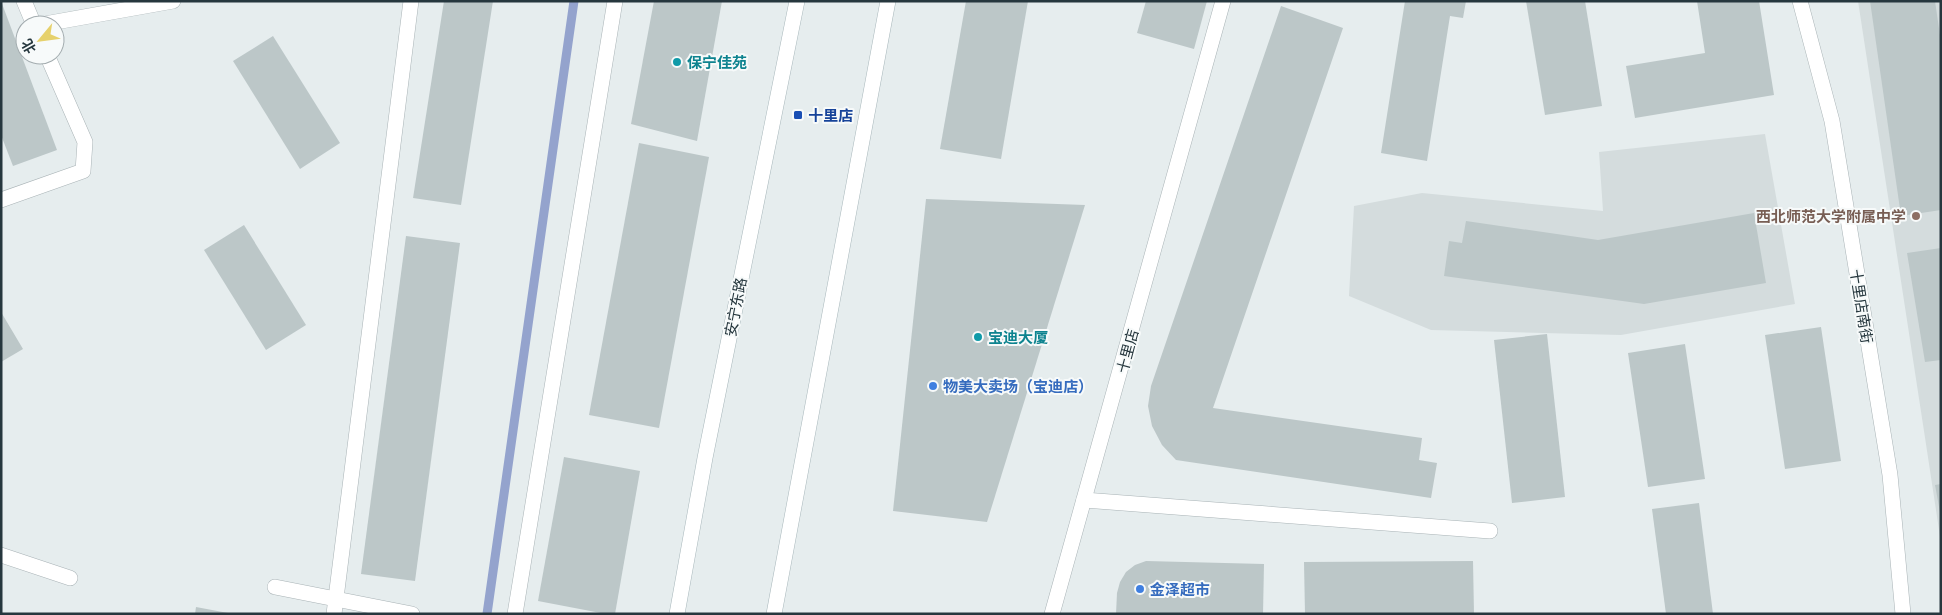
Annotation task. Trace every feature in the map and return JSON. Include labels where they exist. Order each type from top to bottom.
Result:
[{"type":"street","points":[[24,1],[30,15]]},
{"type":"street","points":[[65,20],[173,1]]},
{"type":"street","points":[[334,614],[411,1]]},
{"type":"street","points":[[515,614],[615,1]]},
{"type":"street","name":"安宁东路","points":[[676,614],[705,458],[796,1]]},
{"type":"street","points":[[774,614],[888,1]]},
{"type":"street","name":"十里店","points":[[1052,614],[1223,1]]},
{"type":"street","name":"十里店南街","points":[[1800,1],[1832,120],[1890,475],[1903,614]]},
{"type":"street","points":[[1,200],[83,171],[85,142],[51,65]]},
{"type":"street","points":[[1084,500],[1490,531]]},
{"type":"street","points":[[1,555],[70,578]]},
{"type":"street","points":[[275,586],[412,614]]},
{"type":"shaded area","name":"西北师范大学附属中学","points":[[1858,1],[1941,1],[1941,543],[1924,431]]},
{"type":"shaded area","points":[[1765,134],[1795,304],[1621,335],[1431,330],[1349,296],[1354,206],[1422,193],[1603,211],[1599,152]]},
{"type":"building","points":[[1,1],[15,38],[15,65],[25,65],[57,150],[13,166],[1,135]]},
{"type":"building","points":[[444,1],[493,1],[461,205],[413,198]]},
{"type":"building","name":"保宁佳苑","points":[[654,1],[722,1],[697,141],[631,124]]},
{"type":"building","points":[[966,1],[1028,1],[1001,159],[940,149]]},
{"type":"building","points":[[1146,1],[1207,1],[1194,49],[1137,33]]},
{"type":"building","points":[[1405,1],[1466,1],[1463,18],[1450,16],[1427,161],[1381,153]]},
{"type":"building","points":[[1526,1],[1585,1],[1602,106],[1545,115]]},
{"type":"building","points":[[1697,1],[1759,1],[1774,95],[1635,118],[1626,66],[1705,53]]},
{"type":"building","points":[[1870,1],[1935,1],[1941,42],[1941,210],[1901,216]]},
{"type":"building","points":[[1281,6],[1343,28],[1213,408],[1422,438],[1419,460],[1437,463],[1431,498],[1176,460],[1162,445],[1152,426],[1148,406],[1151,386]]},
{"type":"building","points":[[273,36],[340,143],[300,169],[233,61]]},
{"type":"building","points":[[639,143],[709,157],[659,428],[589,415]]},
{"type":"building","name":"宝迪大厦","points":[[926,199],[1085,205],[987,522],[893,511]]},
{"type":"building","points":[[1754,213],[1766,283],[1644,304],[1444,276],[1449,241],[1462,243],[1466,221],[1598,240]]},
{"type":"building","points":[[244,225],[306,325],[266,350],[204,250]]},
{"type":"building","points":[[406,236],[460,243],[415,581],[361,574]]},
{"type":"building","points":[[1941,248],[1941,360],[1925,362],[1907,253]]},
{"type":"building","points":[[1,312],[23,349],[1,362]]},
{"type":"building","points":[[1821,327],[1841,461],[1785,469],[1765,335]]},
{"type":"building","points":[[1547,334],[1565,497],[1512,503],[1494,340]]},
{"type":"building","points":[[1685,344],[1705,479],[1648,487],[1628,353]]},
{"type":"building","points":[[564,457],[640,471],[615,614],[538,601]]},
{"type":"building","points":[[1941,484],[1941,512],[1940,512],[1935,485]]},
{"type":"building","points":[[1699,503],[1713,614],[1666,614],[1652,509]]},
{"type":"building","points":[[1146,561],[1264,564],[1263,614],[1116,614],[1117,593],[1120,582],[1126,572],[1135,565]]},
{"type":"building","points":[[1473,561],[1474,614],[1305,614],[1304,562]]},
{"type":"building","points":[[196,607],[228,613],[228,614],[195,614]]},
{"type":"waterway","points":[[487,614],[574,1]]},
{"type":"place","name":"保宁佳苑","points":[[677,62]]},
{"type":"place","name":"十里店","points":[[798,115]]},
{"type":"place","name":"西北师范大学附属中学","points":[[1916,216]]},
{"type":"place","name":"宝迪大厦","points":[[978,337]]},
{"type":"place","name":"物美大卖场（宝迪店）","points":[[933,386]]},
{"type":"place","name":"金泽超市","points":[[1140,589]]}]
